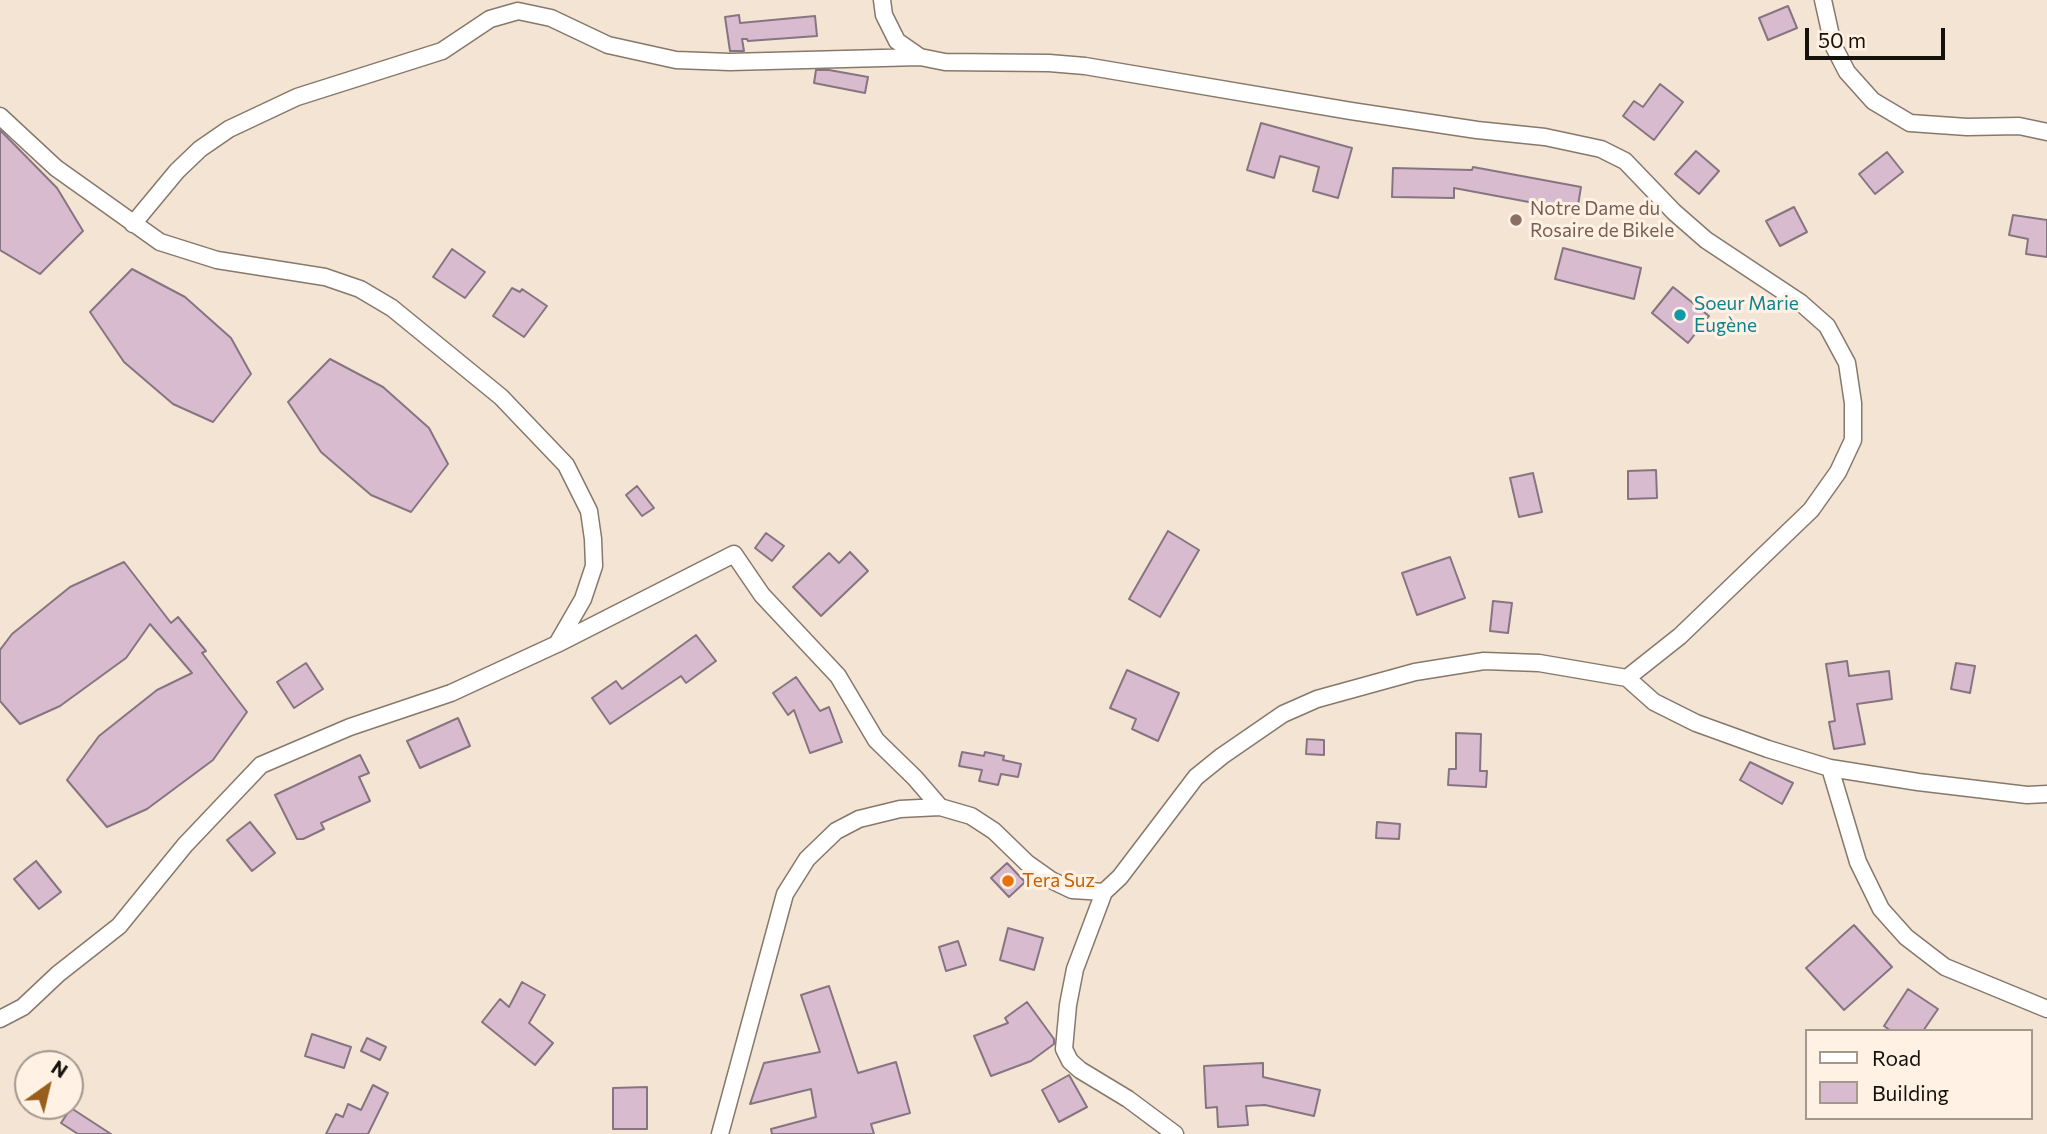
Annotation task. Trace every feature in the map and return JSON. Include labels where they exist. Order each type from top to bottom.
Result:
[{"type":"street","points":[[882,0],[884,15],[897,41],[920,57]]},
{"type":"street","points":[[1823,0],[1833,45],[1847,72],[1873,101],[1910,123],[1967,127],[2019,126],[2047,132]]},
{"type":"street","points":[[133,224],[177,171],[200,149],[229,129],[297,97],[442,51],[490,19],[518,11],[551,18],[608,45],[676,60],[730,62],[920,57],[945,62],[1085,66],[1351,111],[1545,137],[1601,149],[1625,161],[1674,212],[1706,240],[1801,303],[1827,326],[1847,363],[1853,403],[1853,440],[1838,472],[1811,510],[1680,636],[1628,678]]},
{"type":"street","points":[[0,116],[56,168],[160,242],[217,260],[325,277],[360,289],[391,308],[501,397],[566,465],[589,511],[594,566],[583,599],[557,643]]},
{"type":"street","points":[[0,1019],[23,1007],[58,974],[119,926],[185,845],[261,765],[350,727],[451,693],[734,554],[762,595],[838,676],[876,740],[940,807]]},
{"type":"street","points":[[1175,1134],[1070,1061],[1064,1049],[1068,1005],[1075,970],[1104,892],[1121,877],[1196,778],[1283,714],[1317,699],[1435,667],[1484,661],[1539,663],[1628,678],[1654,702],[1696,723],[1830,768],[2027,795],[2047,793]]},
{"type":"street","points":[[1830,768],[1858,862],[1881,909],[1906,937],[1945,967],[2047,1009]]},
{"type":"street","points":[[720,1134],[785,894],[807,859],[836,831],[859,819],[900,809],[940,807],[971,816],[994,831],[1027,863],[1051,880],[1072,890],[1104,892]]},
{"type":"building","points":[[1788,6],[1797,28],[1768,40],[1759,18]]},
{"type":"building","points":[[739,15],[740,23],[815,16],[817,36],[748,41],[742,39],[744,51],[730,51],[725,17]]},
{"type":"building","points":[[816,70],[868,77],[865,93],[814,83]]},
{"type":"building","points":[[1660,84],[1683,102],[1654,140],[1623,116],[1634,101],[1643,107]]},
{"type":"building","points":[[1261,123],[1352,148],[1338,198],[1313,191],[1319,167],[1280,156],[1274,178],[1247,170]]},
{"type":"building","points":[[0,130],[57,188],[83,231],[40,274],[0,250]]},
{"type":"building","points":[[1696,151],[1719,171],[1699,194],[1675,174]]},
{"type":"building","points":[[1887,152],[1903,172],[1875,194],[1859,174]]},
{"type":"building","points":[[1473,167],[1581,187],[1577,211],[1454,188],[1454,198],[1392,197],[1393,168],[1472,170]]},
{"type":"building","points":[[1794,207],[1807,232],[1780,246],[1766,221]]},
{"type":"building","points":[[2013,215],[2047,220],[2047,257],[2026,254],[2028,239],[2009,235]]},
{"type":"building","points":[[1563,248],[1641,268],[1634,299],[1555,279]]},
{"type":"building","points":[[452,249],[485,272],[465,298],[433,277]]},
{"type":"building","points":[[132,269],[185,297],[231,338],[251,374],[213,422],[173,404],[124,362],[90,312]]},
{"type":"building","name":"Soeur Marie Eugène","points":[[1673,287],[1709,316],[1688,343],[1652,313]]},
{"type":"building","points":[[512,288],[520,292],[522,289],[547,306],[524,337],[493,316]]},
{"type":"building","points":[[330,359],[383,387],[429,428],[448,464],[411,512],[371,495],[321,452],[288,402]]},
{"type":"building","points":[[1656,470],[1657,498],[1628,499],[1628,471]]},
{"type":"building","points":[[1533,473],[1542,512],[1519,517],[1510,478]]},
{"type":"building","points":[[637,486],[654,508],[642,516],[626,495]]},
{"type":"building","points":[[1168,531],[1199,550],[1160,617],[1129,599]]},
{"type":"building","points":[[766,533],[784,546],[772,561],[755,548]]},
{"type":"building","points":[[850,552],[868,571],[821,616],[793,587],[829,553],[839,563]]},
{"type":"building","points":[[1450,557],[1465,598],[1417,615],[1402,573]]},
{"type":"building","points":[[124,562],[171,623],[178,617],[206,651],[202,653],[247,712],[213,760],[147,809],[107,827],[67,780],[99,736],[157,690],[192,673],[150,624],[126,658],[60,706],[20,724],[0,701],[0,650],[12,634],[70,587]]},
{"type":"building","points":[[1493,601],[1512,603],[1508,633],[1490,631]]},
{"type":"building","points":[[696,635],[716,661],[686,683],[681,676],[610,724],[592,698],[616,681],[622,689]]},
{"type":"building","points":[[1847,661],[1849,676],[1889,671],[1892,699],[1857,704],[1865,744],[1834,749],[1829,722],[1835,721],[1826,664]]},
{"type":"building","points":[[306,663],[323,689],[294,708],[277,682]]},
{"type":"building","points":[[1956,663],[1975,666],[1970,693],[1951,689]]},
{"type":"building","points":[[1127,670],[1179,693],[1158,741],[1132,729],[1136,719],[1110,708]]},
{"type":"building","points":[[796,677],[820,711],[829,707],[842,742],[810,753],[794,710],[788,715],[773,693]]},
{"type":"building","points":[[458,718],[470,746],[420,768],[407,741]]},
{"type":"building","points":[[1456,733],[1481,734],[1480,771],[1487,771],[1486,787],[1448,785],[1449,769],[1456,769]]},
{"type":"building","points":[[1307,739],[1324,740],[1324,755],[1306,754]]},
{"type":"building","points":[[962,752],[984,756],[985,752],[1004,756],[1003,760],[1021,764],[1018,777],[1001,774],[998,785],[979,781],[982,770],[959,766]]},
{"type":"building","points":[[360,755],[369,773],[359,777],[370,801],[321,823],[324,829],[297,839],[275,795]]},
{"type":"building","points":[[1750,762],[1793,783],[1782,804],[1740,780]]},
{"type":"building","points":[[250,822],[275,853],[252,871],[227,840]]},
{"type":"building","points":[[1377,822],[1400,824],[1399,839],[1376,838]]},
{"type":"building","points":[[36,861],[61,892],[39,909],[14,879]]},
{"type":"building","points":[[1007,863],[1025,882],[1009,897],[991,878]]},
{"type":"building","points":[[1854,925],[1892,967],[1844,1010],[1806,968]]},
{"type":"building","points":[[1008,928],[1043,938],[1034,970],[1000,960]]},
{"type":"building","points":[[958,941],[966,965],[946,971],[939,947]]},
{"type":"building","points":[[522,982],[545,995],[529,1023],[553,1043],[535,1065],[482,1022],[500,999],[509,1007]]},
{"type":"building","points":[[829,986],[858,1073],[896,1062],[910,1113],[871,1124],[874,1134],[772,1134],[771,1129],[816,1117],[811,1089],[750,1104],[764,1063],[820,1052],[801,995]]},
{"type":"building","points":[[1908,989],[1938,1009],[1924,1029],[1888,1029],[1884,1026]]},
{"type":"building","points":[[1027,1002],[1054,1039],[1054,1044],[1031,1061],[991,1076],[974,1036],[1008,1023],[1005,1018]]},
{"type":"building","points":[[312,1034],[351,1047],[344,1068],[305,1056]]},
{"type":"building","points":[[367,1038],[386,1047],[380,1060],[361,1051]]},
{"type":"building","points":[[1263,1063],[1263,1077],[1320,1090],[1314,1116],[1265,1105],[1246,1106],[1248,1125],[1218,1127],[1217,1107],[1206,1108],[1204,1066]]},
{"type":"building","points":[[1069,1075],[1087,1107],[1059,1122],[1042,1090]]},
{"type":"building","points":[[373,1085],[388,1093],[368,1134],[326,1134],[336,1114],[343,1117],[348,1104],[361,1110]]},
{"type":"building","points":[[647,1087],[647,1129],[613,1129],[613,1088]]},
{"type":"building","points":[[84,1116],[111,1134],[78,1134],[61,1123],[63,1120],[84,1120]]},
{"type":"place","name":"Notre Dame du Rosaire de Bikele","points":[[1516,220]]},
{"type":"place","name":"Soeur Marie Eugène","points":[[1680,315]]},
{"type":"place","name":"Tera Suz","points":[[1008,881]]}]
